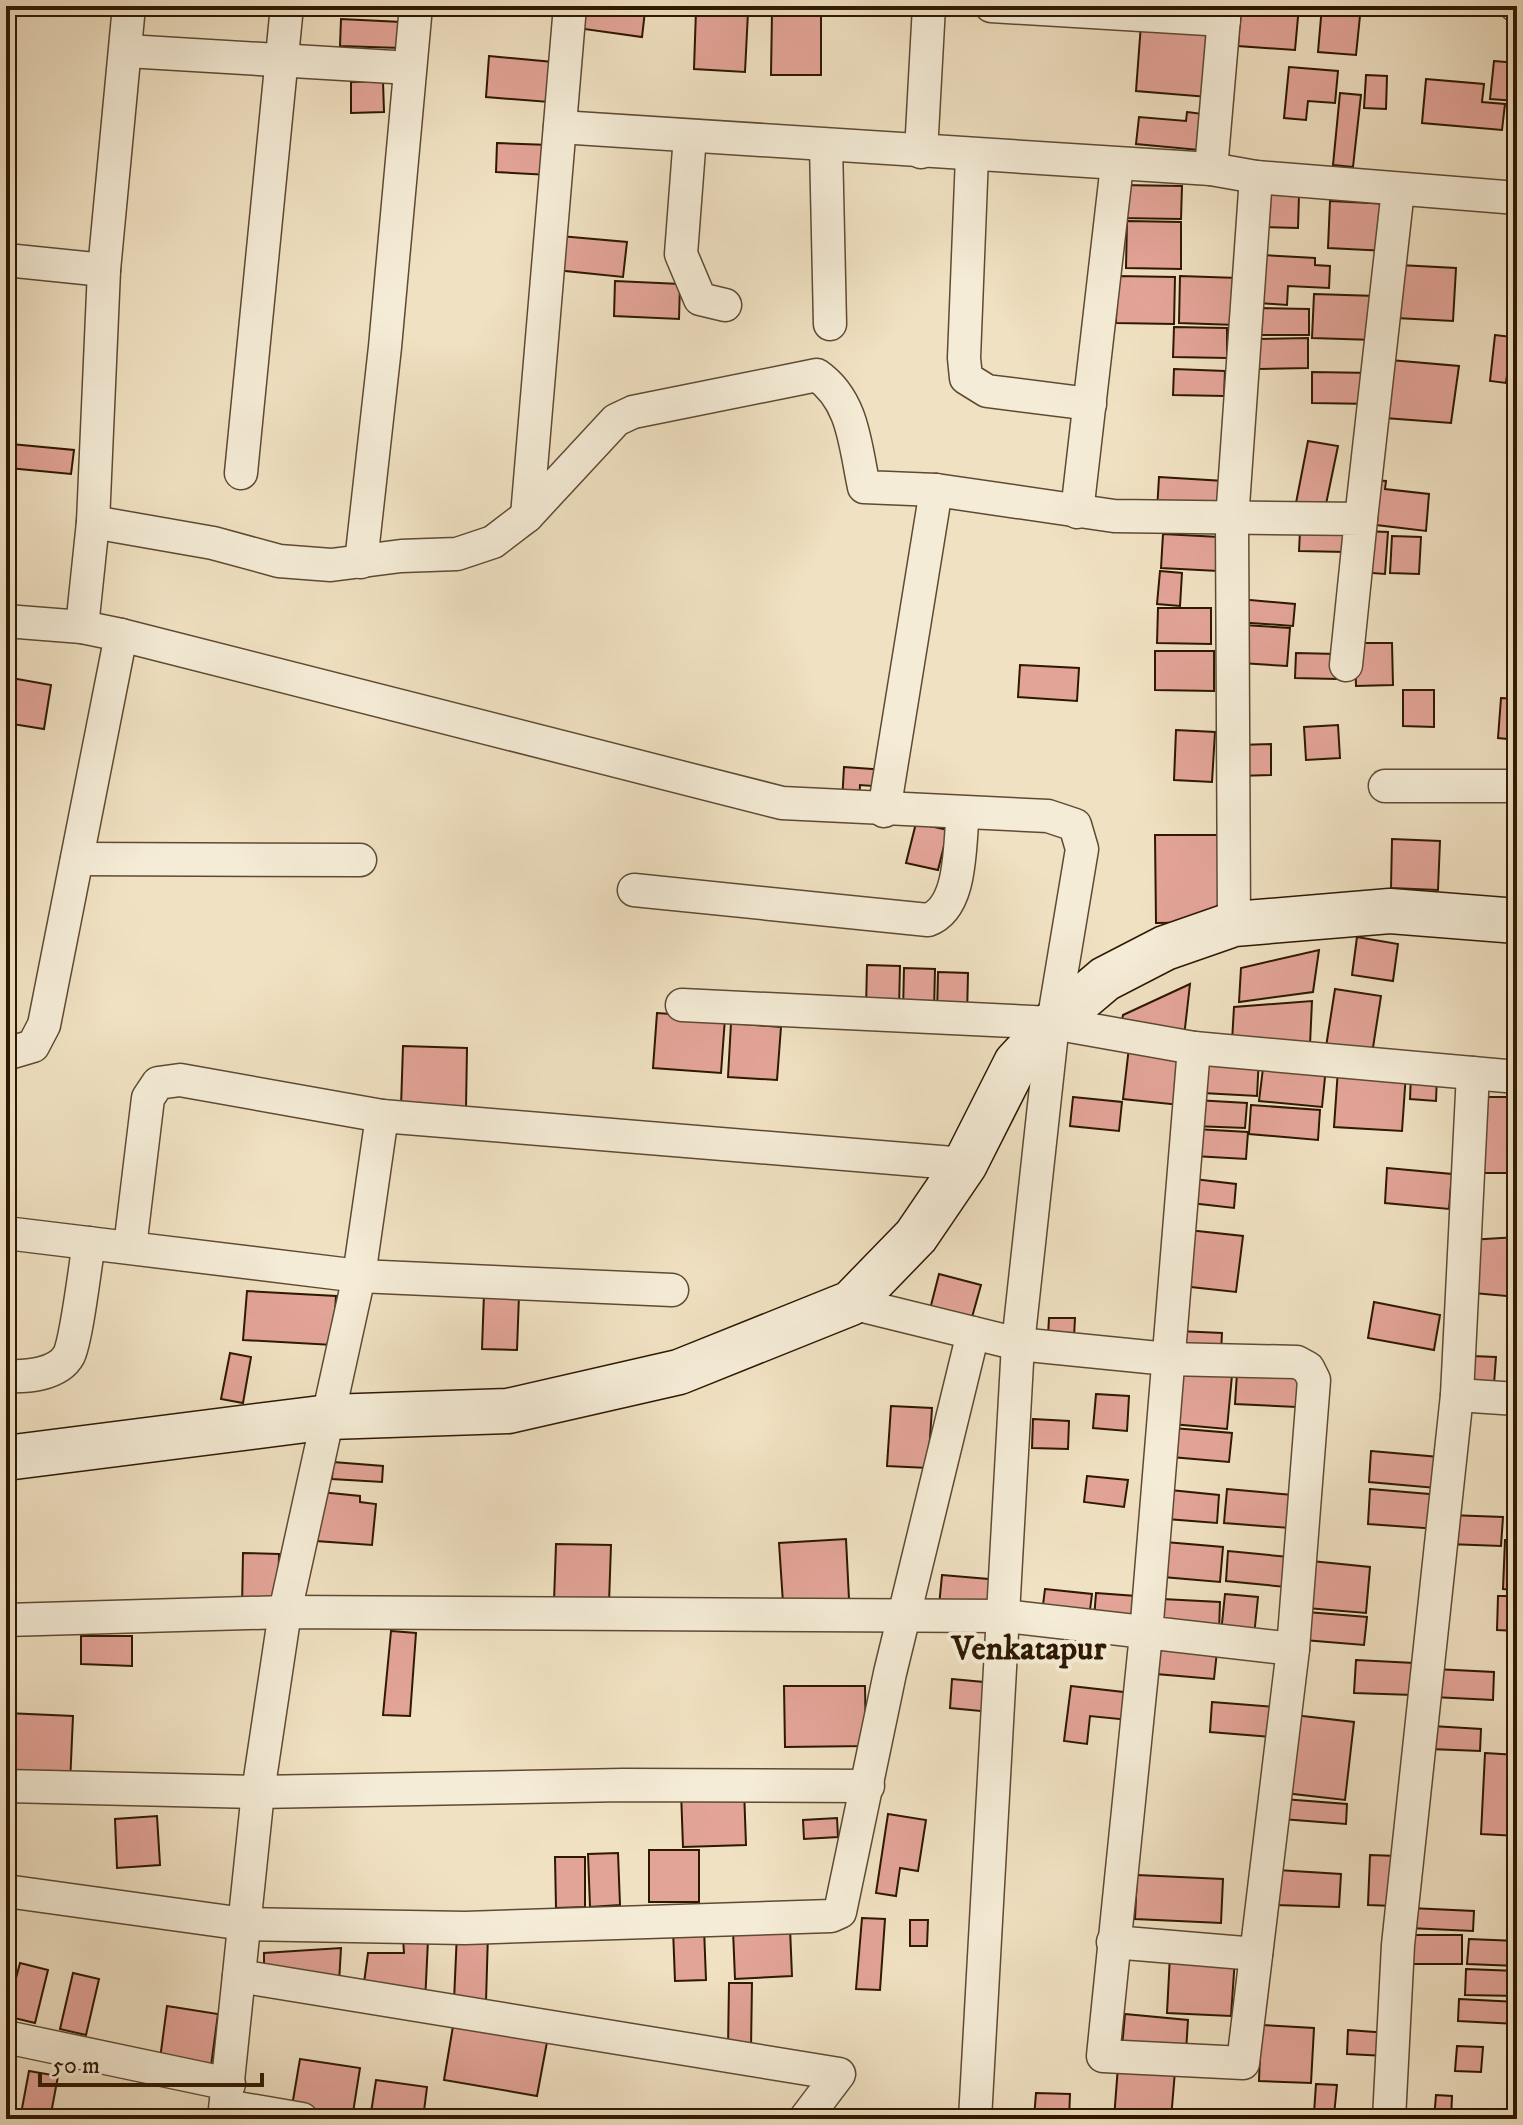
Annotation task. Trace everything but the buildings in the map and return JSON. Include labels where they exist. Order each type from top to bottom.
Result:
[{"type":"street","points":[[82,627],[93,522],[104,270],[129,6]]},
{"type":"street","points":[[241,473],[287,6]]},
{"type":"street","points":[[361,562],[385,347],[416,6]]},
{"type":"street","points":[[527,516],[570,6]]},
{"type":"street","points":[[921,152],[929,6]]},
{"type":"street","points":[[991,6],[1225,13],[1211,169]]},
{"type":"street","points":[[127,51],[410,68]]},
{"type":"street","points":[[560,127],[972,156],[1211,169],[1256,177],[1517,198]]},
{"type":"street","points":[[690,136],[681,254],[700,299],[725,305]]},
{"type":"street","points":[[826,145],[830,324]]},
{"type":"street","points":[[972,156],[964,358],[966,378],[987,391],[1090,404]]},
{"type":"street","points":[[1077,512],[1117,165]]},
{"type":"street","points":[[1234,924],[1232,520],[1256,177]]},
{"type":"street","points":[[1346,665],[1398,190]]},
{"type":"street","points":[[6,260],[104,270]]},
{"type":"street","points":[[93,522],[173,535],[279,561],[331,565],[401,556],[457,554],[493,542],[527,516],[616,420],[633,412],[817,375],[833,386],[846,408],[864,487],[936,490],[1077,512],[1232,520],[1361,519]]},
{"type":"street","points":[[884,811],[936,490]]},
{"type":"street","points":[[6,621],[82,627],[121,635],[782,803],[884,811],[1048,816],[1075,825],[1082,849],[1053,1023],[1018,1344],[975,2119]]},
{"type":"street","points":[[6,1054],[33,1046],[44,1025],[121,635]]},
{"type":"street","points":[[1385,786],[1517,786]]},
{"type":"street","points":[[634,890],[928,920],[942,915],[950,902],[963,813]]},
{"type":"street","points":[[77,859],[360,860]]},
{"type":"street","points":[[6,1458],[329,1417],[508,1411],[679,1372],[851,1303],[916,1236],[965,1164],[1016,1063],[1053,1023],[1105,979],[1165,948],[1234,924],[1390,911],[1517,921]]},
{"type":"street","points":[[682,1005],[1053,1023],[1194,1048],[1517,1077]]},
{"type":"street","points":[[851,1303],[1018,1344],[1168,1359],[1297,1362],[1308,1368],[1314,1380],[1293,1649],[1243,2063],[1103,2056],[1146,1634],[1168,1359],[1194,1048]]},
{"type":"street","points":[[1389,2119],[1398,1945],[1457,1395],[1473,1073]]},
{"type":"street","points":[[130,1247],[148,1098],[158,1083],[180,1080],[382,1116],[965,1164]]},
{"type":"street","points":[[226,2103],[258,1792],[285,1612],[359,1276],[382,1116]]},
{"type":"street","points":[[6,1233],[359,1276],[672,1290]]},
{"type":"street","points":[[6,1376],[26,1377],[53,1369],[69,1355],[89,1243]]},
{"type":"street","points":[[6,1891],[244,1924],[465,1928],[831,1916],[840,1912],[905,1618],[973,1333]]},
{"type":"street","points":[[1457,1395],[1517,1399]]},
{"type":"street","points":[[6,1620],[285,1612],[905,1618],[1005,1616],[1293,1649]]},
{"type":"street","points":[[6,1786],[258,1792],[623,1785],[868,1786]]},
{"type":"street","points":[[1113,1942],[1256,1954]]},
{"type":"street","points":[[239,1976],[839,2074],[805,2119]]},
{"type":"street","points":[[6,2037],[226,2103],[302,2119]]},
{"type":"district","name":"Venkatapur","points":[[1029,1649]]}]
